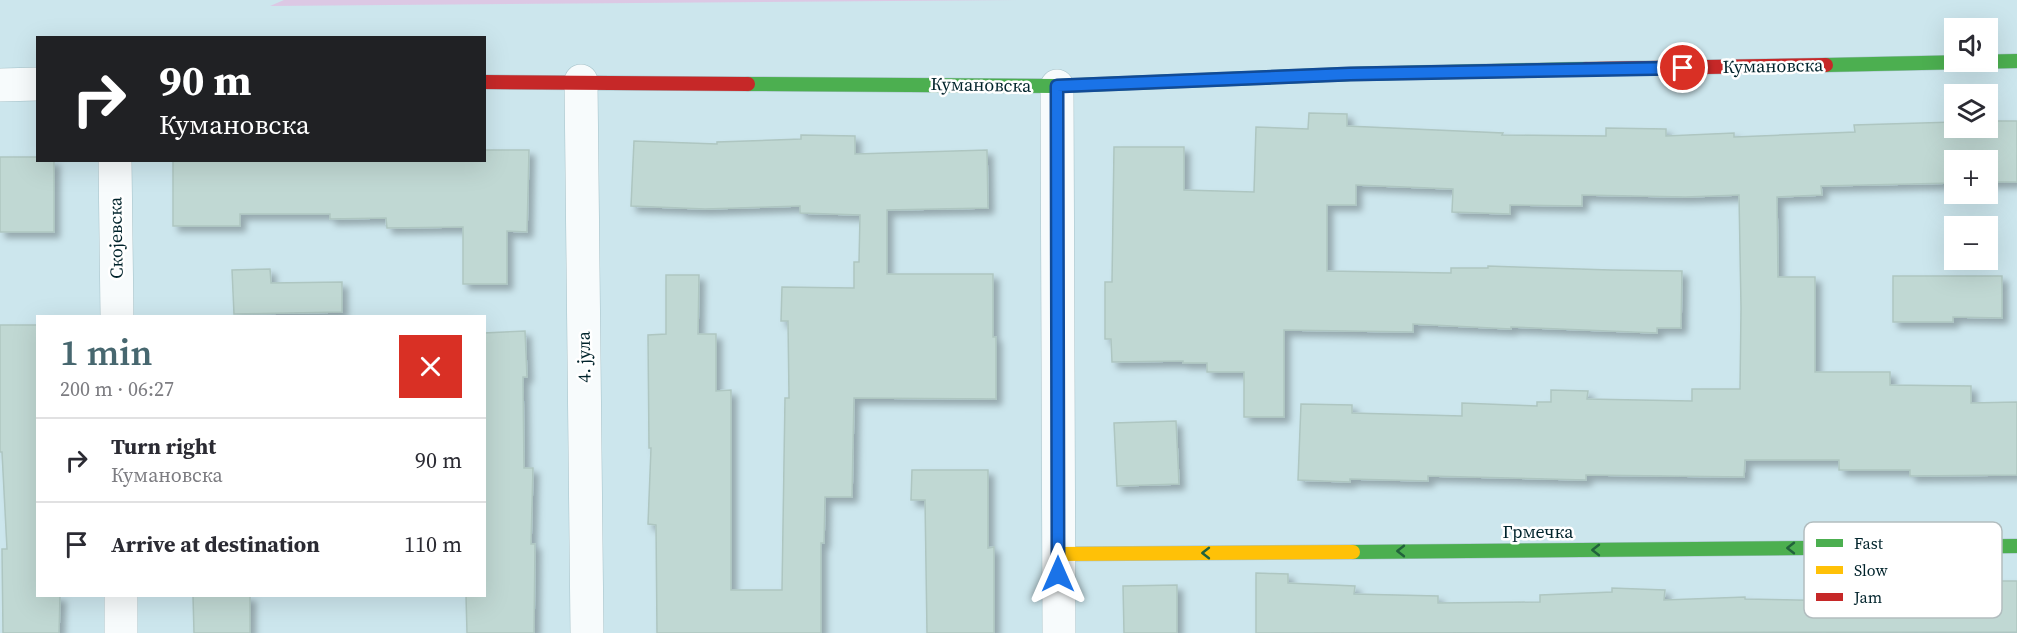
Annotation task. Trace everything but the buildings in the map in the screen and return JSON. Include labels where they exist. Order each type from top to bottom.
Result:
[{"type":"street","name":"Кумановска","points":[[486,81],[1057,86],[1350,74],[2017,61]]},
{"type":"street","name":"4. јула","points":[[581,81],[587,633]]},
{"type":"street","points":[[0,85],[36,84]]},
{"type":"street","points":[[1057,86],[1059,633]]},
{"type":"street","name":"Скојевска","points":[[115,162],[117,315]]},
{"type":"street","name":"Грмечка","points":[[2002,546],[2017,546]]},
{"type":"street","name":"Грмечка","points":[[1058,554],[1804,548]]},
{"type":"street","points":[[121,597],[121,633]]},
{"type":"shaded area","points":[[284,0],[1019,0],[270,6]]},
{"type":"traffic: fast","points":[[1826,65],[2017,61]]},
{"type":"traffic: fast","points":[[748,84],[1057,86],[1350,74],[1586,69]]},
{"type":"traffic: fast","points":[[2002,546],[2017,546]]},
{"type":"traffic: fast","points":[[1353,552],[1804,548]]},
{"type":"traffic: slow","points":[[1058,554],[1353,552]]},
{"type":"traffic: jam","points":[[1586,69],[1826,65]]},
{"type":"traffic: jam","points":[[486,82],[748,84]]},
{"type":"route","points":[[1058,574],[1057,86],[1350,74],[1683,68]]}]
